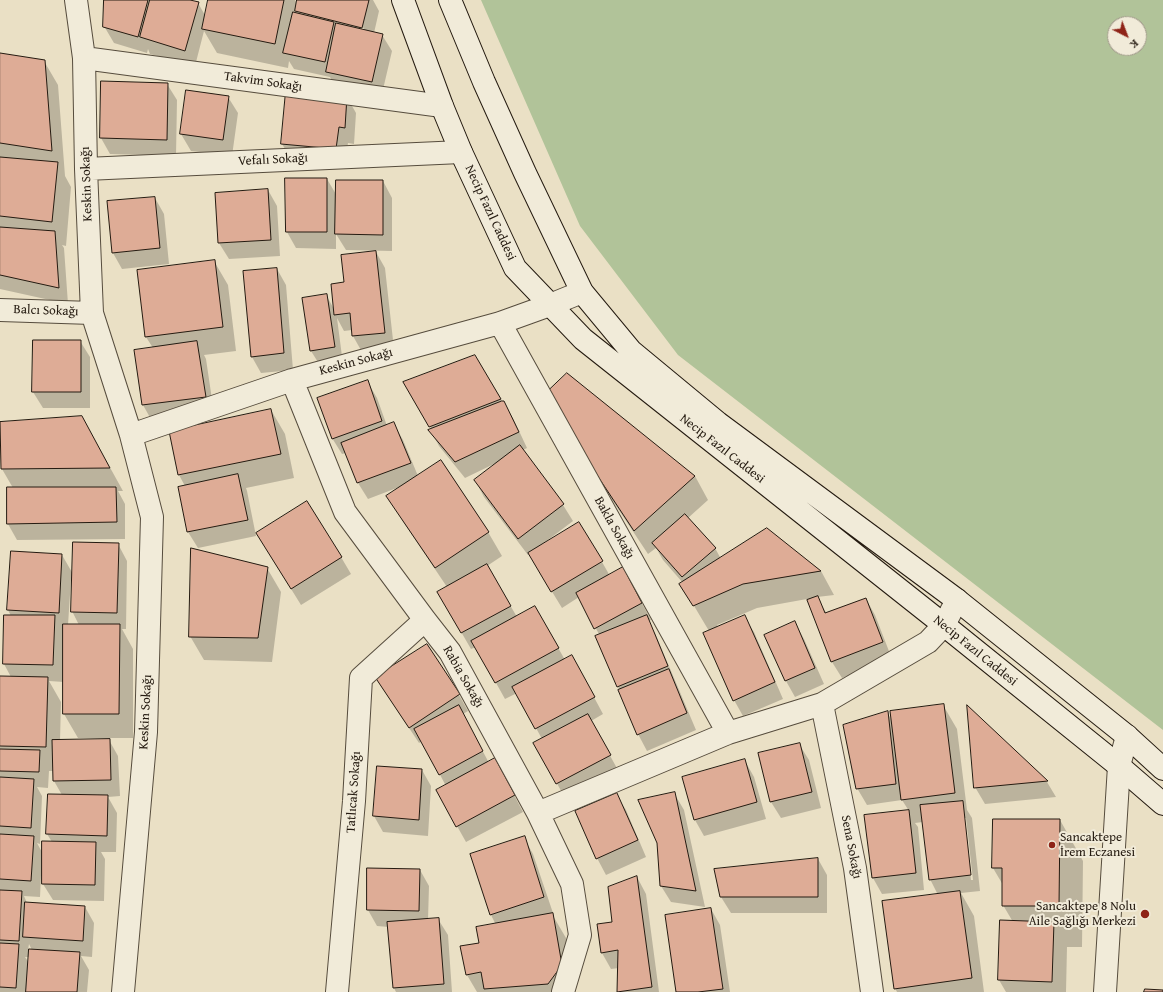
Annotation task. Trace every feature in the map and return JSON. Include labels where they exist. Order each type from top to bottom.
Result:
[{"type":"street","name":"Keskin Sokağı","points":[[76,0],[84,58],[86,169],[92,313],[131,435],[152,517],[146,732],[122,992]]},
{"type":"street","name":"Necip Fazıl Caddesi","points":[[403,0],[442,106],[461,152],[515,268],[583,339],[944,625],[1119,766],[1163,804]]},
{"type":"street","name":"Necip Fazıl Caddesi","points":[[450,0],[484,82],[582,292],[631,351],[706,413],[957,600],[1127,736],[1163,769]]},
{"type":"street","name":"Takvim Sokağı","points":[[84,58],[442,106]]},
{"type":"street","name":"Vefalı Sokağı","points":[[86,169],[461,152]]},
{"type":"street","name":"Keskin Sokağı","points":[[131,435],[292,380],[500,323],[582,292]]},
{"type":"street","name":"Balcı Sokağı","points":[[0,310],[92,313]]},
{"type":"street","name":"Bakla Sokağı","points":[[500,323],[728,733]]},
{"type":"street","name":"Rabia Sokağı","points":[[292,380],[345,512],[450,652],[538,813],[572,884],[580,935],[563,992]]},
{"type":"street","points":[[538,813],[728,733],[822,704],[928,642],[944,625],[957,600]]},
{"type":"street","name":"Tatlıcak Sokağı","points":[[337,992],[354,801],[362,678],[425,620]]},
{"type":"street","name":"Sena Sokağı","points":[[822,704],[855,868],[872,992]]},
{"type":"street","points":[[1105,992],[1119,766],[1127,736]]},
{"type":"green space","points":[[481,0],[1163,0],[1163,730],[678,355],[580,226]]},
{"type":"building","points":[[104,0],[148,0],[138,37],[103,27]]},
{"type":"building","points":[[150,0],[190,0],[199,2],[185,51],[140,37]]},
{"type":"building","points":[[208,0],[284,0],[275,44],[202,29]]},
{"type":"building","points":[[297,0],[369,0],[362,28],[295,11]]},
{"type":"building","points":[[293,12],[334,22],[325,62],[283,53]]},
{"type":"building","points":[[336,23],[383,34],[372,82],[326,72]]},
{"type":"building","points":[[0,53],[45,60],[52,151],[0,143]]},
{"type":"building","points":[[101,81],[168,83],[167,140],[100,138]]},
{"type":"building","points":[[186,90],[229,96],[223,140],[180,134]]},
{"type":"building","points":[[286,91],[347,96],[345,128],[339,127],[336,149],[281,144]]},
{"type":"building","points":[[0,157],[58,162],[52,222],[0,216]]},
{"type":"building","points":[[285,178],[327,178],[327,232],[286,232]]},
{"type":"building","points":[[336,180],[383,180],[383,235],[335,234]]},
{"type":"building","points":[[268,189],[271,240],[218,243],[215,193]]},
{"type":"building","points":[[155,197],[160,248],[112,253],[107,201]]},
{"type":"building","points":[[0,227],[55,231],[59,288],[0,275]]},
{"type":"building","points":[[376,251],[385,333],[352,336],[350,313],[334,315],[331,284],[344,282],[341,255]]},
{"type":"building","points":[[215,260],[223,327],[145,337],[137,270]]},
{"type":"building","points":[[277,268],[284,353],[251,357],[243,271]]},
{"type":"building","points":[[327,294],[335,347],[310,351],[302,298]]},
{"type":"building","points":[[33,340],[81,340],[81,392],[32,392]]},
{"type":"building","points":[[197,341],[206,397],[142,405],[134,350]]},
{"type":"building","points":[[475,355],[501,399],[429,427],[403,382]]},
{"type":"building","points":[[567,373],[695,476],[634,531],[544,395]]},
{"type":"building","points":[[368,380],[382,421],[332,439],[317,398]]},
{"type":"building","points":[[504,401],[519,432],[455,462],[428,430]]},
{"type":"building","points":[[271,409],[281,454],[178,475],[169,431]]},
{"type":"building","points":[[82,416],[110,468],[1,469],[0,422]]},
{"type":"building","points":[[394,422],[411,463],[357,483],[341,443]]},
{"type":"building","points":[[520,445],[564,504],[518,539],[474,480]]},
{"type":"building","points":[[441,460],[489,532],[435,568],[386,496]]},
{"type":"building","points":[[238,474],[248,520],[187,532],[178,487]]},
{"type":"building","points":[[7,487],[116,487],[117,522],[7,524]]},
{"type":"building","points":[[307,501],[342,557],[291,589],[256,533]]},
{"type":"building","points":[[685,514],[716,548],[682,577],[652,543]]},
{"type":"building","points":[[579,522],[603,561],[551,592],[528,553]]},
{"type":"building","points":[[767,528],[821,571],[743,584],[693,606],[679,584]]},
{"type":"building","points":[[73,542],[119,543],[117,613],[71,612]]},
{"type":"building","points":[[191,548],[268,567],[258,638],[189,637]]},
{"type":"building","points":[[11,551],[62,554],[59,613],[7,610]]},
{"type":"building","points":[[487,564],[511,606],[461,633],[437,592]]},
{"type":"building","points":[[623,567],[642,603],[594,629],[576,593]]},
{"type":"building","points":[[818,596],[825,613],[866,598],[883,642],[831,662],[807,600]]},
{"type":"building","points":[[535,606],[559,648],[495,683],[471,641]]},
{"type":"building","points":[[4,615],[55,615],[53,665],[3,664]]},
{"type":"building","points":[[647,615],[668,666],[617,687],[595,636]]},
{"type":"building","points":[[745,615],[775,682],[733,701],[703,633]]},
{"type":"building","points":[[795,621],[815,668],[785,681],[764,635]]},
{"type":"building","points":[[63,624],[120,624],[119,714],[63,714]]},
{"type":"building","points":[[427,644],[460,694],[409,728],[375,677]]},
{"type":"building","points":[[572,655],[595,697],[535,729],[512,687]]},
{"type":"building","points":[[669,669],[687,713],[637,735],[618,690]]},
{"type":"building","points":[[0,676],[48,677],[46,747],[0,746]]},
{"type":"building","points":[[944,704],[955,793],[901,800],[890,711]]},
{"type":"building","points":[[459,705],[483,751],[439,775],[414,729]]},
{"type":"building","points":[[967,705],[1048,781],[974,788]]},
{"type":"building","points":[[888,711],[896,784],[856,789],[843,725]]},
{"type":"building","points":[[588,714],[611,755],[556,784],[533,743]]},
{"type":"building","points":[[110,739],[111,780],[53,781],[52,740]]},
{"type":"building","points":[[800,743],[812,792],[770,802],[758,753]]},
{"type":"building","points":[[0,749],[40,750],[39,772],[0,771]]},
{"type":"building","points":[[495,758],[515,795],[456,827],[436,790]]},
{"type":"building","points":[[745,759],[757,802],[694,820],[682,777]]},
{"type":"building","points":[[377,766],[422,769],[419,820],[373,816]]},
{"type":"building","points":[[0,777],[34,779],[31,828],[0,826]]},
{"type":"building","points":[[675,792],[696,891],[660,886],[657,843],[638,800]]},
{"type":"building","points":[[617,793],[638,840],[596,859],[575,811]]},
{"type":"building","points":[[48,794],[108,795],[107,836],[46,834]]},
{"type":"building","points":[[963,801],[971,875],[929,880],[920,805]]},
{"type":"building","points":[[909,810],[916,873],[872,878],[864,815]]},
{"type":"building","points":[[993,819],[1060,819],[1059,906],[1002,906],[1002,868],[992,868]]},
{"type":"building","points":[[0,834],[34,836],[31,881],[0,879]]},
{"type":"building","points":[[525,836],[544,897],[490,915],[470,854]]},
{"type":"building","points":[[42,841],[96,842],[95,885],[42,884]]},
{"type":"building","points":[[818,858],[818,897],[720,897],[714,869]]},
{"type":"building","points":[[367,868],[420,869],[419,911],[367,910]]},
{"type":"building","points":[[637,876],[652,987],[617,992],[618,950],[601,953],[597,924],[612,922],[608,887]]},
{"type":"building","points":[[0,890],[22,891],[19,941],[0,940]]},
{"type":"building","points":[[960,891],[972,978],[894,989],[882,901]]},
{"type":"building","points":[[25,902],[85,906],[83,941],[23,937]]},
{"type":"building","points":[[711,908],[723,989],[698,992],[676,992],[665,915]]},
{"type":"building","points":[[553,913],[562,965],[548,984],[484,989],[481,972],[466,975],[460,946],[479,943],[476,927]]},
{"type":"building","points":[[439,918],[444,984],[393,988],[387,922]]},
{"type":"building","points":[[1000,920],[1054,922],[1052,982],[998,980]]},
{"type":"building","points":[[0,943],[19,944],[16,988],[0,987]]},
{"type":"building","points":[[29,949],[80,952],[77,992],[26,992]]},
{"type":"building","points":[[1145,989],[1163,990],[1163,992],[1144,992]]},
{"type":"place","name":"Sancaktepe İrem Eczanesi","points":[[1052,845]]},
{"type":"place","name":"Sancaktepe 8 Nolu Aile Sağlığı Merkezi","points":[[1145,914]]}]
